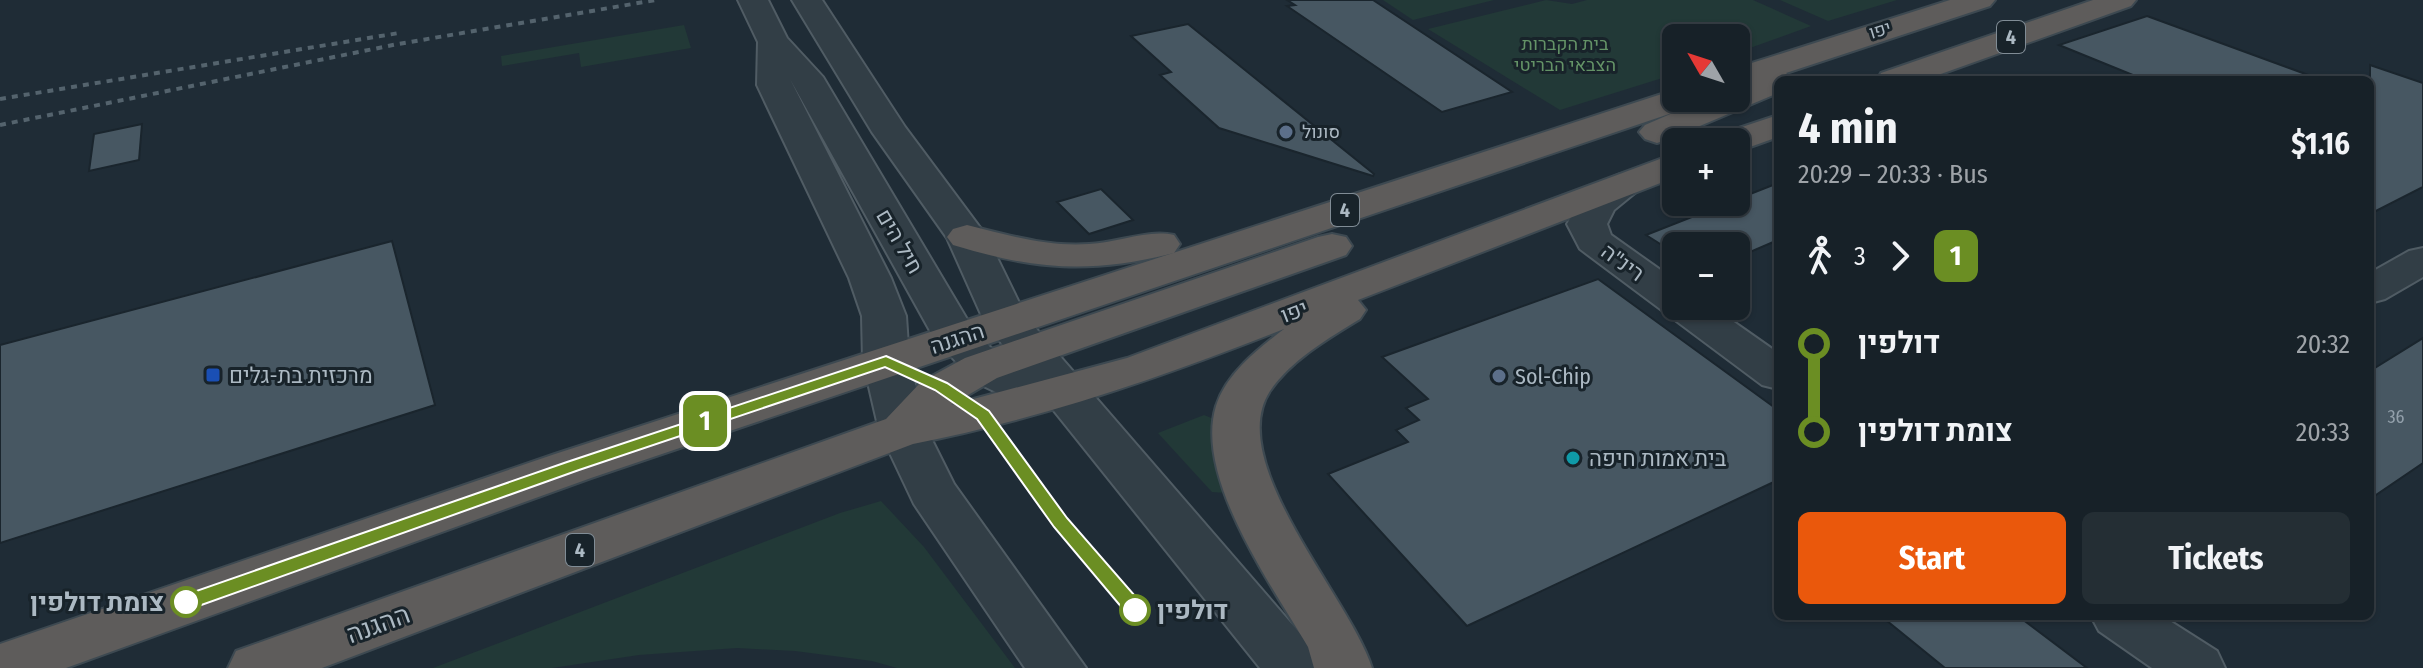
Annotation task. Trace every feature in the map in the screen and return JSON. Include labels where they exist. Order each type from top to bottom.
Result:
[{"type":"highway","name":"יפו","points":[[1750,75],[1853,38],[1980,0]]},
{"type":"highway","name":"4","points":[[1904,76],[2121,0]]},
{"type":"highway","points":[[1791,76],[1840,54],[1853,38]]},
{"type":"highway","points":[[903,430],[923,402],[969,353],[1600,154],[1774,83]]},
{"type":"highway","name":"4","points":[[1018,336],[1662,105]]},
{"type":"highway","points":[[967,237],[1018,251],[1069,258],[1093,259],[1130,253],[1479,149],[1618,121]]},
{"type":"highway","points":[[1750,136],[1774,127]]},
{"type":"highway","name":"יפו","points":[[903,430],[983,415],[1143,368],[1662,170]]},
{"type":"highway","points":[[1343,668],[1336,644],[1254,503],[1235,446],[1239,407],[1256,379],[1330,318],[1461,248]]},
{"type":"highway","name":"ההגנה","points":[[0,668],[558,471],[886,361],[969,353]]},
{"type":"highway","name":"ההגנה","points":[[257,668],[903,430]]},
{"type":"street","name":"חיל הים","points":[[753,0],[774,42],[807,77],[969,353]]},
{"type":"street","points":[[807,0],[890,132],[967,237],[1018,336],[1063,394],[1294,668]]},
{"type":"street","name":"חיל הים","points":[[774,42],[774,85],[875,290],[884,316],[886,361],[903,430],[932,491],[1057,668]]},
{"type":"street","name":"רינ\"ה","points":[[1628,183],[1599,203],[1587,224],[1594,241],[1662,291]]},
{"type":"street","points":[[2374,288],[2423,260]]},
{"type":"street","points":[[1702,320],[1774,372]]},
{"type":"street","points":[[969,353],[1016,384],[1063,394]]},
{"type":"street","points":[[2125,620],[2196,668]]},
{"type":"green space","points":[[1383,0],[1494,0],[1413,20]]},
{"type":"green space","name":"בית הקברות הצבאי הבריטי","points":[[1546,0],[1572,4],[1587,0],[1753,0],[1811,26],[1750,48],[1750,24],[1662,24],[1662,78],[1560,110],[1428,29]]},
{"type":"green space","points":[[1780,0],[1897,0],[1828,21]]},
{"type":"green space","points":[[684,25],[691,48],[581,67],[579,53],[502,66],[501,56]]},
{"type":"green space","points":[[1204,415],[1214,419],[1231,483],[1225,493],[1212,492],[1158,433]]},
{"type":"green space","points":[[881,501],[924,547],[1015,668],[897,668],[872,661],[795,651],[737,648],[639,655],[552,668],[433,668],[840,513]]},
{"type":"building","points":[[1287,0],[1373,0],[1512,92],[1442,112],[1287,6],[1295,5]]},
{"type":"building","points":[[2147,16],[2311,76],[2135,76],[2059,45]]},
{"type":"building","points":[[1188,24],[1373,176],[1219,128],[1160,75],[1171,72],[1131,36]]},
{"type":"building","points":[[2370,65],[2423,83],[2423,187],[2374,212],[2374,76],[2370,76]]},
{"type":"building","points":[[142,124],[139,160],[89,171],[94,134]]},
{"type":"building","points":[[1774,185],[1774,242],[1750,252],[1750,232],[1662,232],[1662,245],[1646,235],[1694,216],[1750,216],[1750,194]]},
{"type":"building","points":[[1101,189],[1133,220],[1089,234],[1057,202]]},
{"type":"building","name":"מרכזית בת-גלים","points":[[392,241],[435,405],[0,543],[0,345]]},
{"type":"building","name":"בית אמות חיפה","points":[[1598,279],[1774,407],[1774,482],[1467,626],[1328,474],[1408,442],[1396,430],[1419,420],[1406,408],[1428,399],[1382,357]]},
{"type":"building","points":[[2423,338],[2423,463],[2374,496],[2374,369]]},
{"type":"building","points":[[1886,620],[2023,620],[2087,668],[1945,668]]},
{"type":"railway","points":[[0,125],[398,44],[656,0]]},
{"type":"railway","points":[[0,99],[399,33]]},
{"type":"bus line","name":"1","points":[[186,602],[573,466],[886,361],[941,386],[983,415],[1060,523],[1135,610]]},
{"type":"place","name":"סונול","points":[[1286,132]]},
{"type":"place","name":"מרכזית בת-גלים","points":[[213,375]]},
{"type":"place","name":"Sol-Chip","points":[[1499,376]]},
{"type":"place","name":"בית אמות חיפה","points":[[1573,458]]},
{"type":"place","name":"צומת דולפין","points":[[186,602]]},
{"type":"place","name":"דולפין","points":[[1135,610]]}]
